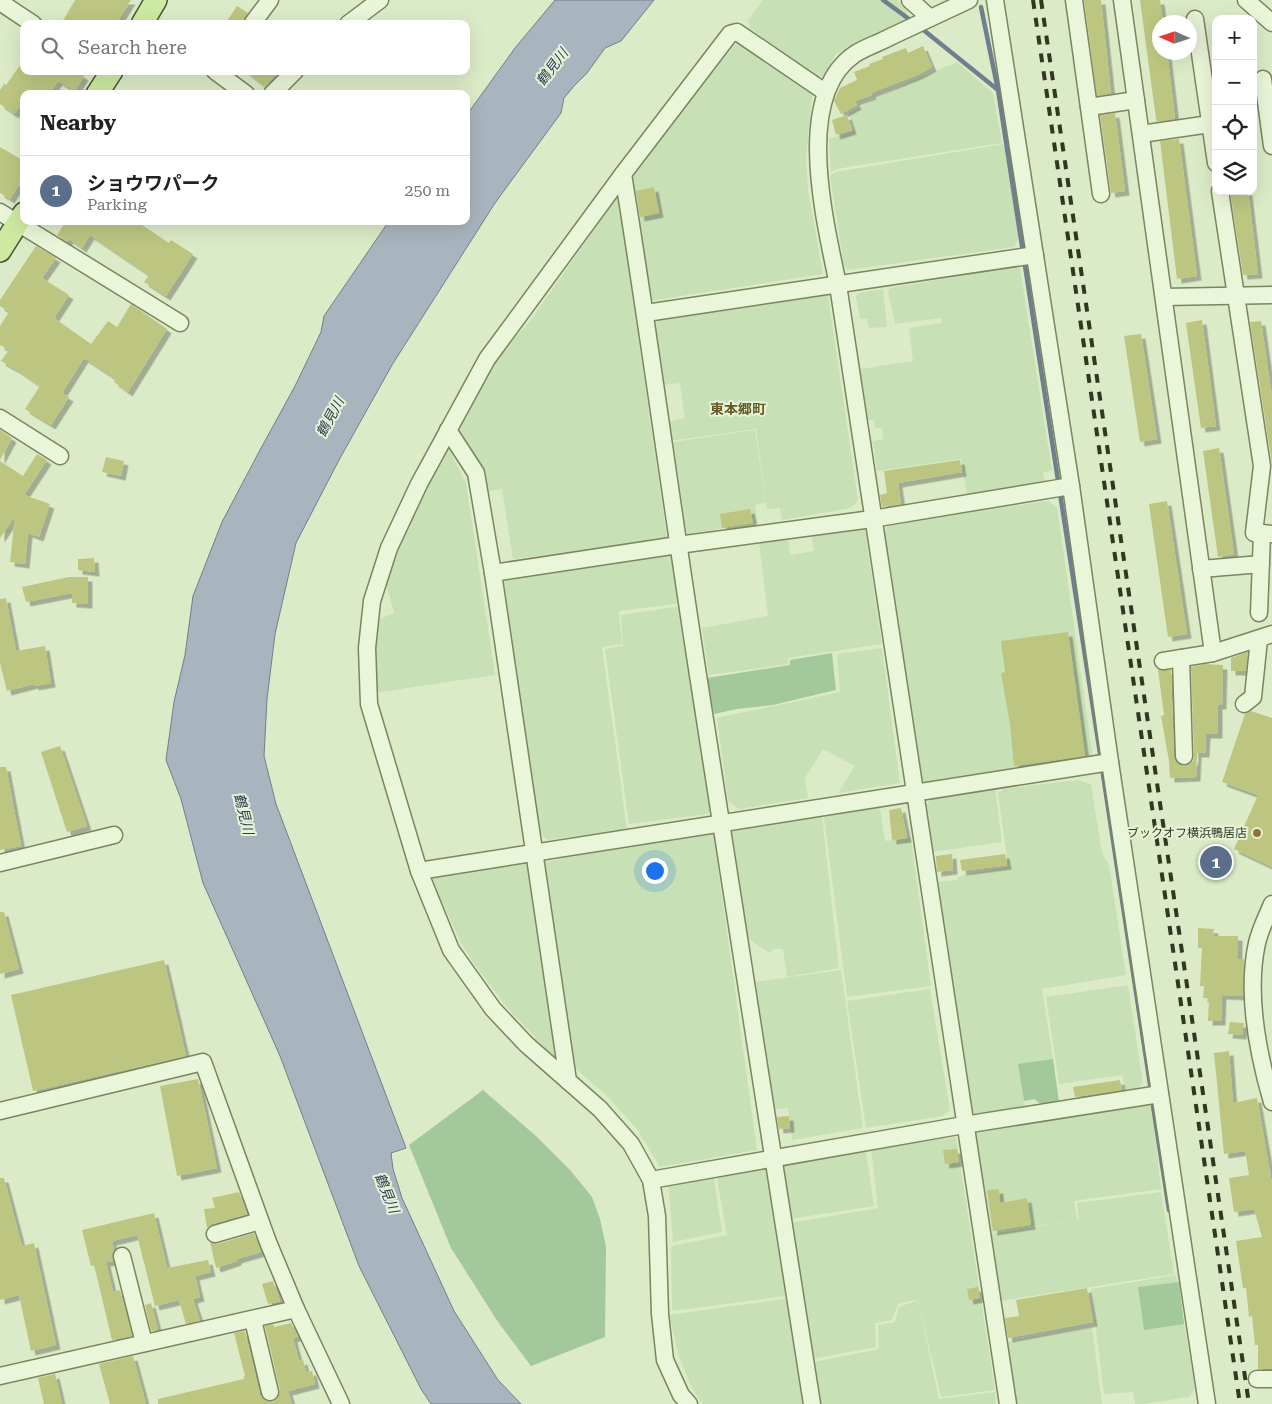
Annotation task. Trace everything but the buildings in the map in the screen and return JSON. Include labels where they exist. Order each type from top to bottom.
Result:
[{"type":"main road","points":[[144,20],[156,0]]},
{"type":"main road","points":[[99,90],[108,75]]},
{"type":"main road","points":[[0,251],[20,221]]},
{"type":"street","points":[[255,20],[270,0]]},
{"type":"street","points":[[353,20],[380,0]]},
{"type":"street","points":[[910,0],[922,22]]},
{"type":"street","points":[[969,0],[855,54],[838,68],[826,92],[819,119],[818,148],[820,192],[838,285],[964,1125],[1008,1404]]},
{"type":"street","points":[[995,0],[1027,256],[1154,1095],[1205,1404]]},
{"type":"street","points":[[1074,0],[1101,194]]},
{"type":"street","points":[[1122,0],[1213,653]]},
{"type":"street","points":[[1246,0],[1272,23]]},
{"type":"street","points":[[0,2],[27,20]]},
{"type":"street","points":[[689,1404],[681,1395],[665,1360],[660,1314],[657,1216],[651,1180],[631,1144],[600,1109],[526,1044],[493,1010],[451,950],[419,871],[369,704],[367,648],[372,601],[389,548],[419,484],[487,359],[623,174],[732,32],[737,32],[826,92]]},
{"type":"street","points":[[1141,134],[1212,126],[1197,32]]},
{"type":"street","points":[[220,75],[241,90]]},
{"type":"street","points":[[276,90],[291,75]]},
{"type":"street","points":[[1263,79],[1260,120],[1272,146]]},
{"type":"street","points":[[1089,107],[1136,100]]},
{"type":"street","points":[[623,174],[646,313],[678,545],[720,823],[812,1404]]},
{"type":"street","points":[[1221,195],[1262,466],[1254,533],[1267,533],[1261,564],[1259,613]]},
{"type":"street","points":[[0,212],[20,219]]},
{"type":"street","points":[[30,225],[180,323]]},
{"type":"street","points":[[646,313],[1027,256]]},
{"type":"street","points":[[1164,297],[1272,295]]},
{"type":"street","points":[[0,418],[60,456]]},
{"type":"street","points":[[448,430],[476,473],[493,573],[568,1081]]},
{"type":"street","points":[[493,573],[678,545],[872,519],[1063,488]]},
{"type":"street","points":[[1201,569],[1261,564]]},
{"type":"street","points":[[1162,661],[1213,653],[1265,637],[1253,697],[1244,704]]},
{"type":"street","points":[[1181,658],[1184,756]]},
{"type":"street","points":[[419,871],[1104,763]]},
{"type":"street","points":[[0,863],[114,835]]},
{"type":"street","points":[[1272,904],[1257,942],[1253,999],[1256,1032],[1272,1102]]},
{"type":"street","points":[[0,1111],[203,1062],[260,1221],[296,1309],[341,1404]]},
{"type":"street","points":[[651,1180],[964,1125],[1154,1095]]},
{"type":"street","points":[[215,1234],[260,1221]]},
{"type":"street","points":[[122,1256],[144,1343]]},
{"type":"street","points":[[0,1376],[296,1309]]},
{"type":"street","points":[[253,1320],[272,1385]]},
{"type":"green space","points":[[763,0],[897,0],[908,10],[905,19],[835,55],[825,76],[816,77],[750,28],[748,20]]},
{"type":"green space","points":[[737,42],[812,95],[806,159],[808,190],[823,274],[649,301],[628,176]]},
{"type":"green space","points":[[957,62],[993,93],[1002,143],[836,169],[831,172],[829,139],[854,131],[849,113],[905,84]]},
{"type":"green space","points":[[1004,144],[1019,237],[1014,247],[848,270],[844,265],[830,176],[835,172]]},
{"type":"green space","points":[[618,196],[667,538],[513,559],[502,489],[486,492],[456,428],[492,363],[530,321]]},
{"type":"green space","points":[[1017,266],[1020,268],[1052,471],[1043,472],[1045,484],[967,495],[961,459],[877,471],[873,441],[883,439],[882,428],[875,428],[874,420],[866,420],[860,369],[913,361],[909,328],[941,323],[941,318],[895,324],[888,292],[890,288]]},
{"type":"green space","points":[[883,289],[887,327],[869,328],[867,319],[860,319],[856,296],[858,293]]},
{"type":"green space","points":[[822,291],[828,295],[858,500],[851,508],[782,520],[780,508],[767,509],[756,429],[670,441],[667,422],[685,418],[680,383],[663,385],[655,324],[662,315]]},
{"type":"green space","points":[[755,430],[766,503],[755,505],[758,523],[687,534],[673,442]]},
{"type":"green space","points":[[448,448],[466,483],[495,675],[374,693],[375,645],[380,619],[394,613],[385,579],[399,541],[428,481]]},
{"type":"green space","points":[[1048,501],[1057,507],[1093,759],[929,785],[922,781],[884,532],[889,524]]},
{"type":"green space","points":[[861,526],[865,530],[882,644],[788,658],[789,664],[709,675],[702,628],[768,616],[759,542],[788,536],[790,555],[814,551],[811,532]]},
{"type":"green space","points":[[667,552],[674,557],[682,603],[619,611],[622,644],[602,647],[627,829],[548,840],[538,832],[504,582],[509,576]]},
{"type":"green space","points":[[682,606],[714,806],[708,814],[629,824],[605,649],[623,646],[621,615]]},
{"type":"green space","points":[[882,648],[900,783],[838,793],[855,766],[823,749],[805,778],[808,798],[739,809],[728,801],[717,718],[840,692],[837,654]]},
{"type":"green space","points":[[832,653],[836,690],[773,705],[714,714],[707,678],[790,665],[790,660]]},
{"type":"green space","points":[[1078,780],[1091,784],[1102,853],[1109,865],[1126,975],[1042,989],[1053,1059],[1019,1065],[1025,1110],[979,1118],[970,1111],[937,882],[958,880],[958,877],[964,875],[1008,867],[998,792],[1002,791],[1002,789]]},
{"type":"green space","points":[[995,787],[1002,842],[932,852],[925,807],[931,798]]},
{"type":"green space","points":[[880,808],[885,841],[911,838],[931,986],[847,997],[824,817]]},
{"type":"green space","points":[[822,816],[839,968],[787,977],[783,949],[773,949],[769,953],[747,938],[732,830]]},
{"type":"green space","points":[[713,830],[757,1150],[660,1167],[637,1129],[605,1094],[575,1068],[545,862]]},
{"type":"green space","points":[[523,858],[529,864],[559,1055],[555,1058],[510,1011],[474,964],[461,943],[431,878],[434,871]]},
{"type":"green space","points":[[841,970],[863,1128],[792,1140],[788,1108],[772,1110],[755,982]]},
{"type":"green space","points":[[1128,985],[1143,1083],[1138,1089],[1126,1091],[1122,1075],[1059,1084],[1046,997]]},
{"type":"green space","points":[[930,989],[950,1110],[943,1116],[866,1128],[847,1001]]},
{"type":"green space","points":[[1053,1059],[1059,1102],[1041,1104],[1034,1099],[1024,1101],[1018,1064]]},
{"type":"green space","points":[[483,1090],[536,1136],[570,1170],[592,1197],[600,1219],[606,1247],[605,1337],[531,1366],[498,1322],[451,1248],[409,1145]]},
{"type":"green space","points":[[1144,1102],[1152,1108],[1161,1189],[1074,1201],[1077,1220],[1079,1220],[1077,1203],[1161,1192],[1174,1274],[1000,1301],[991,1234],[1072,1221],[989,1232],[974,1129]]},
{"type":"green space","points":[[956,1137],[995,1390],[941,1397],[918,1299],[898,1304],[892,1320],[875,1323],[876,1347],[813,1359],[790,1223],[878,1208],[871,1149]]},
{"type":"green space","points":[[865,1146],[874,1206],[790,1219],[781,1164]]},
{"type":"green space","points":[[767,1167],[786,1296],[672,1311],[671,1246],[727,1235],[716,1173]]},
{"type":"green space","points":[[713,1173],[722,1232],[673,1242],[668,1181]]},
{"type":"green space","points":[[1176,1275],[1195,1388],[1189,1397],[1144,1404],[1135,1404],[1133,1392],[1104,1394],[1091,1289]]},
{"type":"green space","points":[[1179,1282],[1184,1324],[1144,1330],[1138,1287]]},
{"type":"green space","points":[[790,1298],[804,1404],[702,1404],[692,1388],[680,1360],[669,1315]]},
{"type":"green space","points":[[918,1300],[939,1399],[995,1392],[996,1404],[820,1404],[814,1362],[879,1349],[878,1325],[895,1322],[899,1307]]},
{"type":"green space","points":[[1092,1327],[1102,1404],[1014,1404],[1005,1342]]},
{"type":"water","name":"鶴見川","points":[[555,0],[654,0],[621,41],[605,48],[587,73],[564,98],[561,113],[495,203],[392,365],[339,460],[296,543],[275,634],[267,699],[264,756],[276,804],[406,1148],[391,1153],[393,1169],[402,1198],[454,1311],[498,1380],[521,1404],[431,1404],[421,1389],[359,1266],[280,1056],[203,883],[181,799],[166,760],[174,702],[185,655],[193,596],[222,522],[295,386],[321,332],[324,316],[386,225],[470,225],[470,110],[515,48]]},
{"type":"waterway","points":[[883,0],[913,22]]},
{"type":"waterway","points":[[981,7],[998,90]]},
{"type":"waterway","points":[[921,28],[998,90],[1101,760]]},
{"type":"waterway","points":[[1102,768],[1151,1091]]},
{"type":"waterway","points":[[1152,1099],[1169,1210]]},
{"type":"railway","points":[[1033,0],[1240,1404]]},
{"type":"railway","points":[[1041,0],[1249,1404]]},
{"type":"place","name":"ブックオフ横浜鴨居店","points":[[1257,833]]},
{"type":"place","name":"ショウワパーク","points":[[1216,862]]},
{"type":"district","name":"東本郷町","points":[[738,409]]}]
